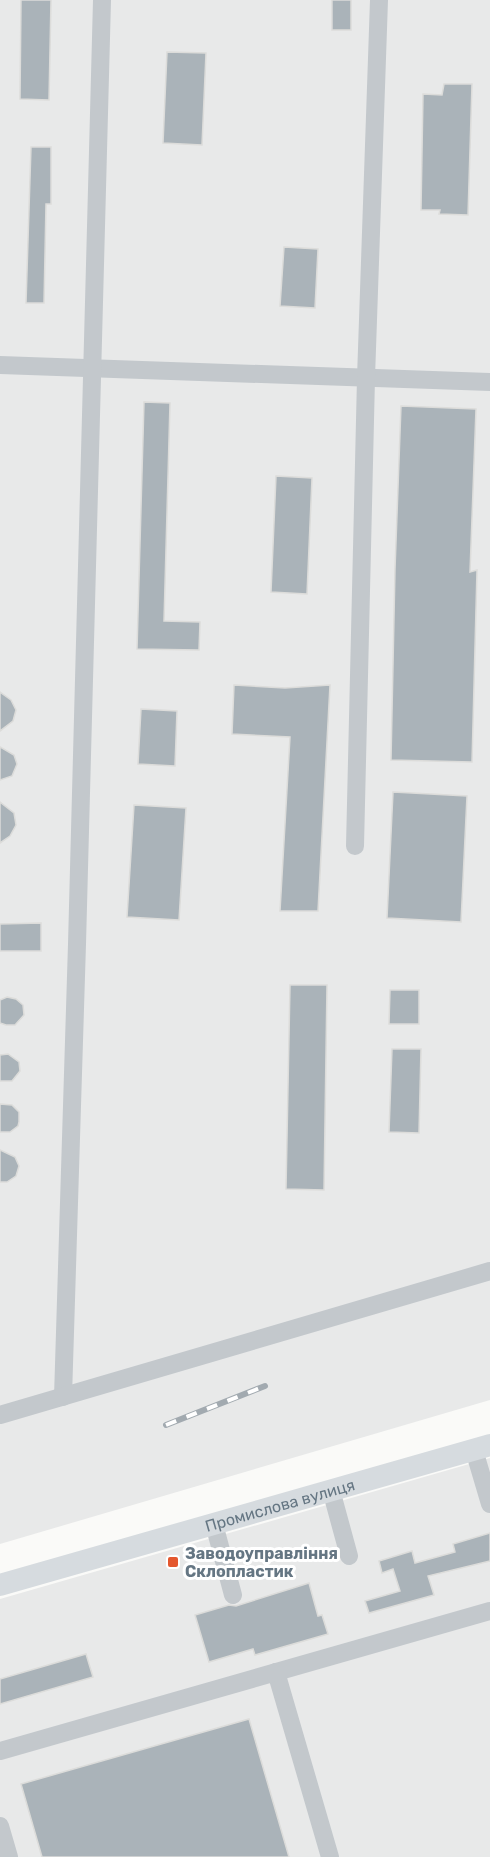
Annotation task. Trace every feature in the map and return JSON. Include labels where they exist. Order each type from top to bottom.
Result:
[{"type":"main road","name":"Промислова вулиця","points":[[0,1585],[482,1447]]},
{"type":"lane","points":[[63,1397],[78,944],[102,0]]},
{"type":"lane","points":[[356,846],[366,378],[379,0]]},
{"type":"lane","points":[[0,365],[490,382]]},
{"type":"lane","points":[[0,1415],[490,1271]]},
{"type":"lane","points":[[482,1447],[490,1504]]},
{"type":"lane","points":[[331,1491],[349,1556]]},
{"type":"lane","points":[[214,1524],[233,1595]]},
{"type":"lane","points":[[0,1751],[490,1611]]},
{"type":"lane","points":[[276,1672],[330,1857]]},
{"type":"lane","points":[[0,1826],[9,1857]]},
{"type":"shaded area","points":[[0,0],[490,0],[490,1400],[0,1544]]},
{"type":"shaded area","points":[[490,1458],[490,1857],[0,1857],[0,1599]]},
{"type":"building","points":[[21,0],[51,0],[49,100],[20,99]]},
{"type":"building","points":[[332,0],[351,0],[351,30],[332,30]]},
{"type":"building","points":[[167,52],[206,53],[202,145],[163,143]]},
{"type":"building","points":[[444,84],[472,84],[468,215],[439,214],[440,210],[421,210],[423,94],[442,95]]},
{"type":"building","points":[[31,147],[51,147],[51,204],[46,204],[44,303],[26,303]]},
{"type":"building","points":[[284,247],[318,249],[315,308],[280,306]]},
{"type":"building","points":[[144,402],[170,403],[164,621],[200,622],[199,650],[137,649]]},
{"type":"building","points":[[401,406],[476,409],[470,572],[477,570],[472,762],[391,760]]},
{"type":"building","points":[[276,476],[312,478],[307,594],[271,592]]},
{"type":"building","points":[[234,685],[285,688],[330,685],[318,911],[280,911],[290,737],[232,734]]},
{"type":"building","points":[[0,692],[11,700],[16,710],[13,721],[0,731]]},
{"type":"building","points":[[141,709],[177,711],[175,766],[138,764]]},
{"type":"building","points":[[0,747],[14,755],[17,764],[12,776],[0,780]]},
{"type":"building","points":[[393,792],[467,796],[461,922],[387,918]]},
{"type":"building","points":[[0,802],[14,813],[16,825],[10,836],[0,843]]},
{"type":"building","points":[[134,805],[186,808],[179,920],[127,917]]},
{"type":"building","points":[[41,923],[41,951],[0,951],[0,924]]},
{"type":"building","points":[[290,985],[327,985],[324,1190],[286,1189]]},
{"type":"building","points":[[390,990],[419,990],[419,1024],[389,1024]]},
{"type":"building","points":[[7,997],[16,999],[23,1005],[24,1015],[15,1025],[0,1023],[0,1000]]},
{"type":"building","points":[[392,1049],[421,1049],[419,1133],[389,1132]]},
{"type":"building","points":[[8,1054],[19,1062],[20,1071],[12,1081],[0,1081],[0,1055]]},
{"type":"building","points":[[0,1104],[12,1105],[19,1112],[18,1126],[10,1132],[0,1132]]},
{"type":"building","points":[[0,1150],[15,1157],[19,1166],[16,1176],[7,1182],[0,1182]]},
{"type":"building","points":[[490,1533],[490,1561],[428,1576],[434,1595],[369,1613],[365,1601],[400,1591],[393,1569],[382,1573],[379,1561],[412,1551],[415,1563],[455,1552],[453,1544]]},
{"type":"building","points":[[309,1583],[318,1616],[322,1615],[328,1634],[255,1655],[253,1649],[209,1662],[195,1615],[229,1605],[236,1606]]},
{"type":"building","points":[[86,1654],[93,1677],[0,1704],[0,1679]]},
{"type":"building","points":[[249,1719],[289,1857],[42,1857],[21,1784]]},
{"type":"railway","points":[[166,1425],[265,1386]]},
{"type":"place","name":"Заводоуправління Склопластик","points":[[173,1562]]}]
